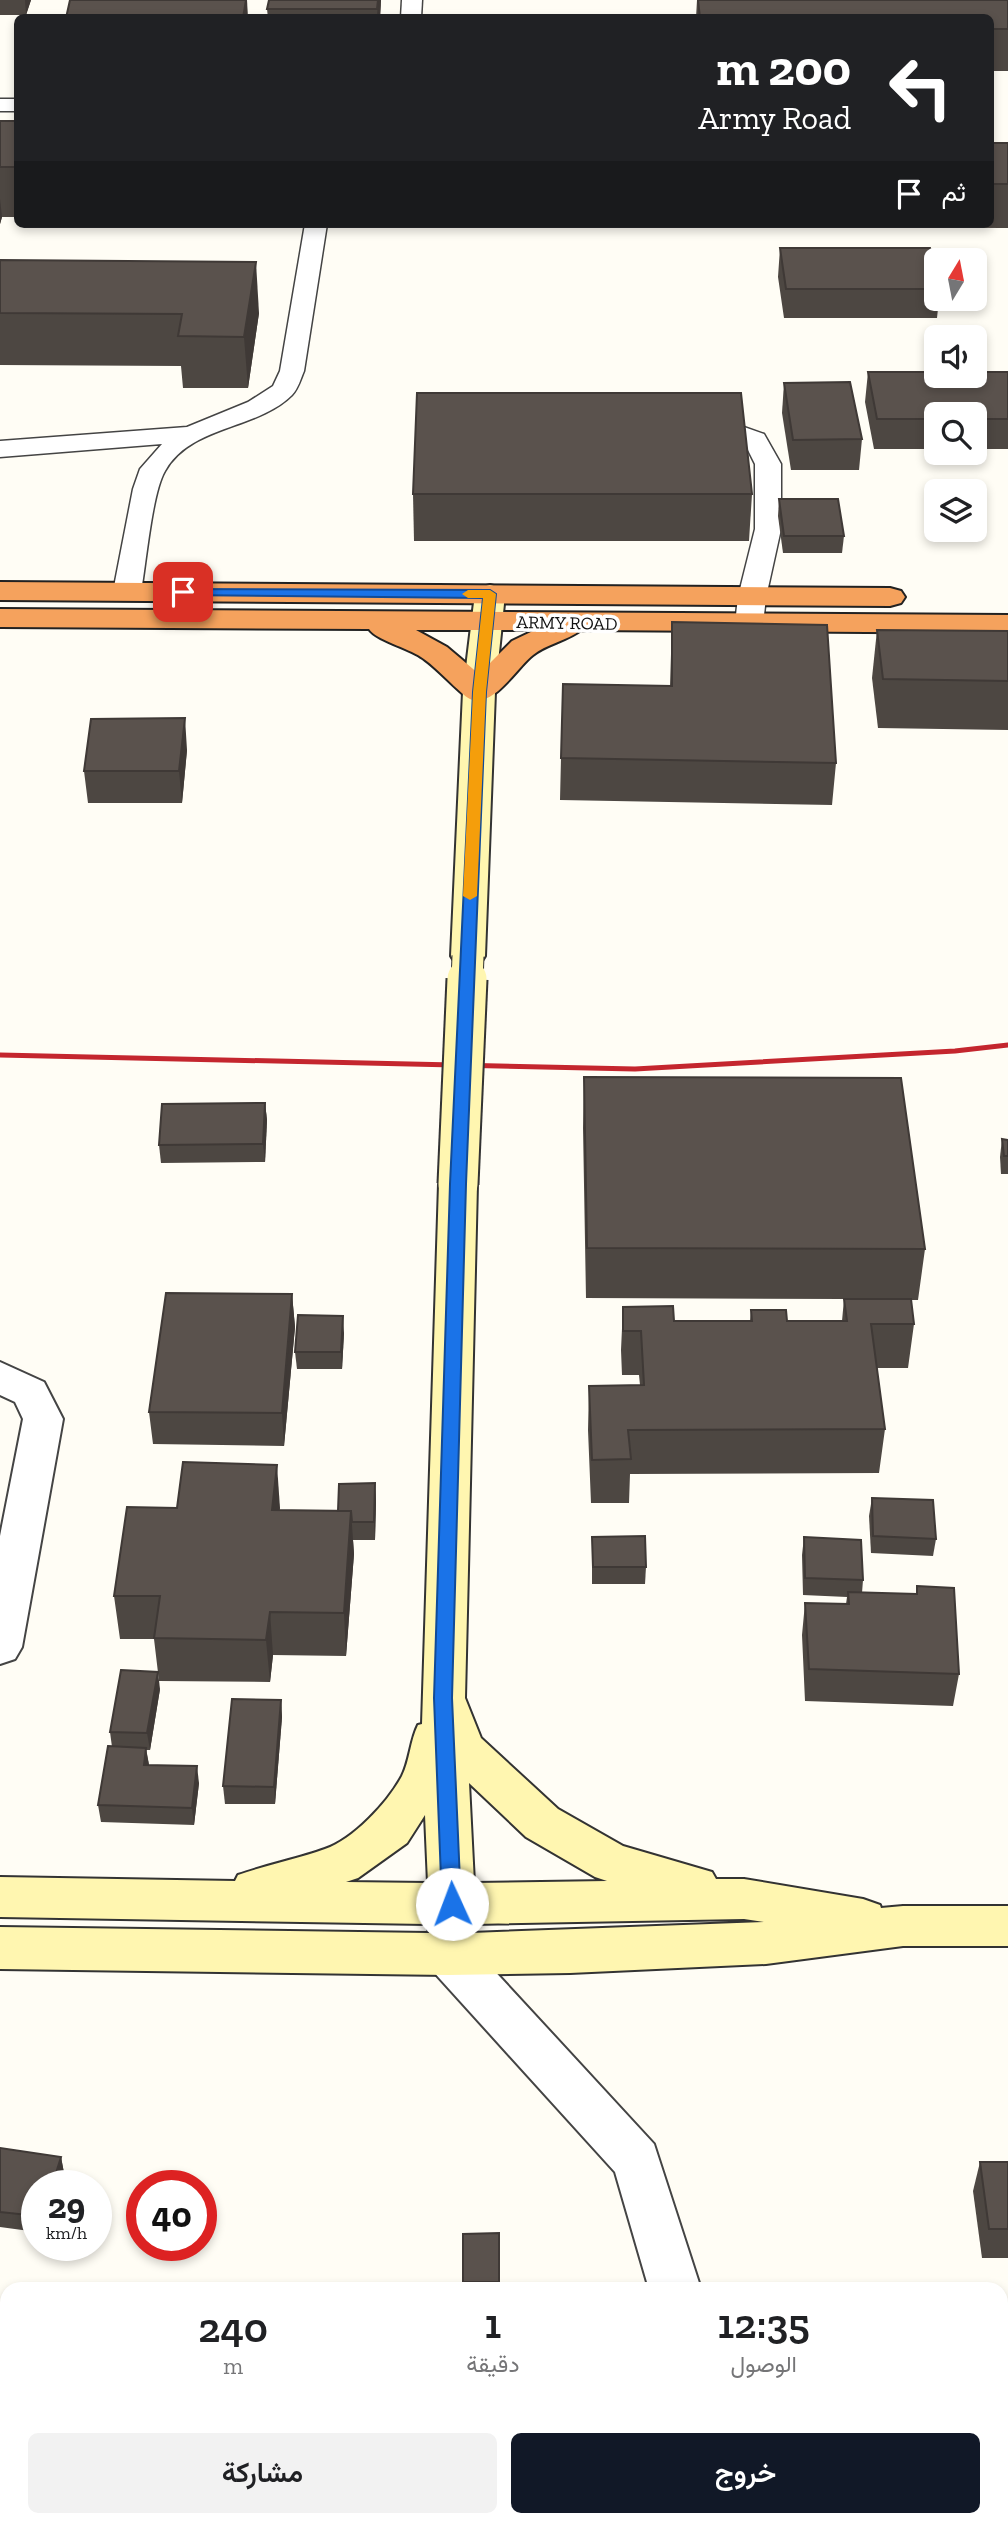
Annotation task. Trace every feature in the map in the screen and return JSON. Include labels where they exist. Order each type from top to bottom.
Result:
[{"type":"highway","name":"ARMY ROAD","points":[[0,591],[127,592],[488,608],[750,610],[1008,624]]},
{"type":"highway","name":"ARMY ROAD","points":[[0,618],[349,620],[488,608],[578,623],[750,610],[1008,597]]},
{"type":"highway","points":[[349,620],[398,632],[426,646],[451,661],[479,692],[523,648],[578,623]]},
{"type":"street","points":[[488,608],[479,692],[458,1184],[443,1698],[452,1904],[448,1954],[636,2160],[673,2282]]},
{"type":"street","points":[[0,1377],[30,1392],[43,1419],[0,1647]]},
{"type":"street","points":[[443,1698],[463,1749],[542,1823],[611,1863],[744,1899],[903,1926]]},
{"type":"street","points":[[179,1901],[259,1888],[342,1864],[391,1829],[424,1780],[443,1698]]},
{"type":"street","points":[[0,1897],[452,1904],[744,1899]]},
{"type":"street","points":[[0,1948],[448,1954],[766,1943],[903,1926],[1008,1926]]},
{"type":"lane","points":[[127,592],[146,489],[153,469],[169,451],[191,434],[257,407],[283,390],[292,371],[315,228]]},
{"type":"lane","points":[[679,424],[727,429],[755,439],[768,464],[768,529],[750,610]]},
{"type":"lane","points":[[0,449],[191,434]]},
{"type":"building","points":[[70,0],[246,0],[244,14],[67,14]]},
{"type":"building","points":[[269,0],[378,0],[377,9],[267,9]]},
{"type":"building","points":[[698,0],[1008,0],[1008,29],[994,29],[994,14],[700,14]]},
{"type":"building","points":[[0,121],[14,121],[14,167],[0,167]]},
{"type":"building","points":[[994,143],[1008,143],[1008,184],[994,184]]},
{"type":"building","points":[[780,248],[924,248],[924,289],[786,289]]},
{"type":"building","points":[[0,260],[256,262],[244,337],[178,336],[182,314],[0,313]]},
{"type":"building","points":[[868,372],[924,372],[924,388],[987,388],[987,372],[1008,372],[1008,419],[987,419],[987,402],[924,402],[924,419],[877,419]]},
{"type":"building","points":[[850,382],[862,439],[793,440],[784,383]]},
{"type":"building","points":[[417,393],[741,393],[752,494],[413,494]]},
{"type":"building","points":[[779,499],[838,499],[844,536],[784,536]]},
{"type":"building","points":[[672,622],[827,625],[836,763],[561,758],[563,684],[672,686]]},
{"type":"building","points":[[877,630],[1008,631],[1008,681],[883,679]]},
{"type":"building","points":[[185,718],[179,771],[84,771],[91,719]]},
{"type":"building","points":[[584,1077],[901,1078],[925,1249],[587,1248]]},
{"type":"building","points":[[265,1103],[263,1144],[159,1145],[162,1104]]},
{"type":"building","points":[[1002,1139],[1008,1140],[1008,1156],[1004,1156]]},
{"type":"building","points":[[166,1293],[292,1294],[282,1413],[149,1412]]},
{"type":"building","points":[[844,1299],[911,1299],[914,1324],[871,1324],[885,1429],[628,1430],[631,1459],[592,1460],[589,1386],[644,1385],[641,1331],[623,1331],[623,1307],[673,1306],[674,1321],[752,1321],[751,1310],[786,1310],[787,1321],[847,1321]]},
{"type":"building","points":[[298,1315],[343,1316],[341,1352],[295,1352]]},
{"type":"building","points":[[183,1462],[277,1465],[272,1510],[351,1511],[344,1613],[270,1612],[266,1640],[154,1638],[160,1596],[114,1596],[127,1507],[177,1508]]},
{"type":"building","points":[[375,1483],[374,1522],[352,1522],[351,1511],[338,1511],[339,1484]]},
{"type":"building","points":[[872,1498],[933,1500],[936,1539],[873,1536]]},
{"type":"building","points":[[645,1536],[646,1567],[593,1567],[592,1537]]},
{"type":"building","points":[[804,1537],[861,1540],[863,1580],[805,1578]]},
{"type":"building","points":[[917,1586],[954,1588],[959,1674],[809,1669],[805,1603],[849,1604],[848,1592],[917,1594]]},
{"type":"building","points":[[121,1670],[158,1672],[147,1733],[110,1732]]},
{"type":"building","points":[[232,1699],[281,1700],[274,1787],[223,1786]]},
{"type":"building","points":[[108,1746],[146,1748],[144,1765],[197,1766],[192,1808],[98,1805]]},
{"type":"building","points":[[0,2148],[61,2157],[57,2170],[21,2170],[21,2214],[0,2212]]},
{"type":"building","points":[[980,2162],[1008,2162],[1008,2229],[989,2229]]},
{"type":"building","points":[[499,2233],[499,2282],[463,2282],[463,2234]]},
{"type":"railway","points":[[0,1055],[635,1069],[955,1051],[1008,1045]]},
{"type":"slow traffic","points":[[468,594],[490,594],[479,692],[470,896]]},
{"type":"route","points":[[183,592],[490,594],[479,692],[458,1184],[443,1698],[452,1904]]}]
